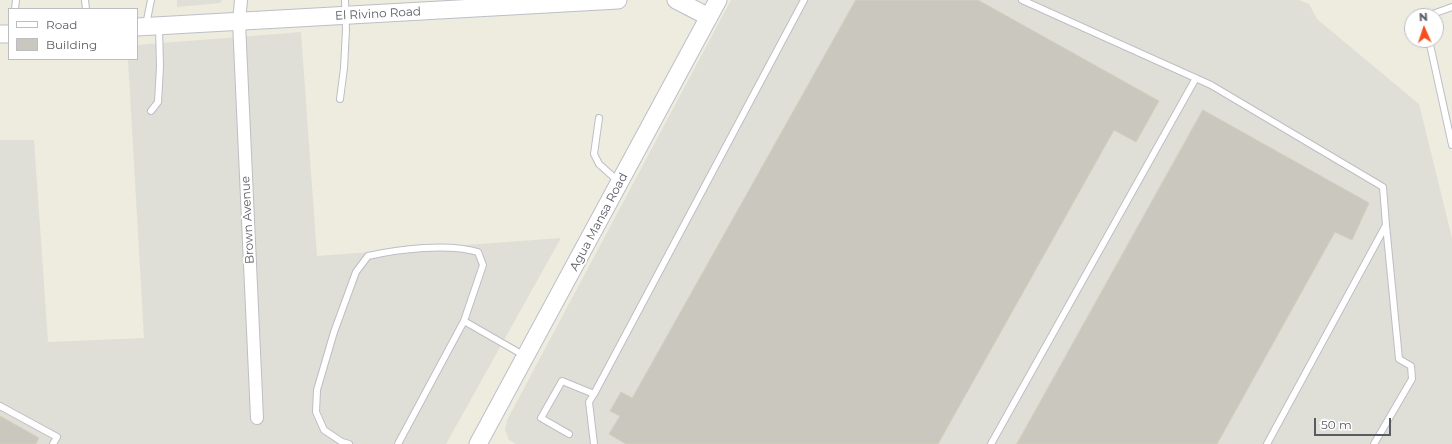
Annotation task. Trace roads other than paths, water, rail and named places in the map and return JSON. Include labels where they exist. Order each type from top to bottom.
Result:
[{"type":"street","name":"Brown Avenue","points":[[241,0],[240,22],[257,418]]},
{"type":"street","name":"El Rivino Road","points":[[147,26],[240,22],[344,8],[618,0]]},
{"type":"street","points":[[676,0],[710,16]]},
{"type":"street","name":"Agua Mansa Road","points":[[482,442],[524,356],[562,290],[718,0]]},
{"type":"lane","points":[[150,0],[147,26],[160,67],[158,102],[151,111]]},
{"type":"lane","points":[[594,444],[589,402],[804,0]]},
{"type":"lane","points":[[1022,0],[1211,85],[1382,187],[1399,359],[1411,366],[1412,379],[1374,444]]},
{"type":"lane","points":[[340,99],[344,68],[346,30],[344,8]]},
{"type":"lane","points":[[1431,48],[1452,145]]},
{"type":"lane","points":[[991,444],[1196,78]]},
{"type":"lane","points":[[599,118],[594,154],[598,164],[620,183]]},
{"type":"lane","points":[[1267,444],[1386,225]]},
{"type":"lane","points":[[349,444],[342,442],[324,430],[316,412],[317,390],[334,332],[356,272],[368,256],[393,250],[421,248],[466,248],[478,252],[483,265],[464,321],[398,444]]},
{"type":"lane","points":[[464,321],[524,356]]},
{"type":"lane","points":[[569,434],[541,418],[562,381],[594,394]]},
{"type":"lane","points":[[0,406],[57,437],[53,444]]}]
